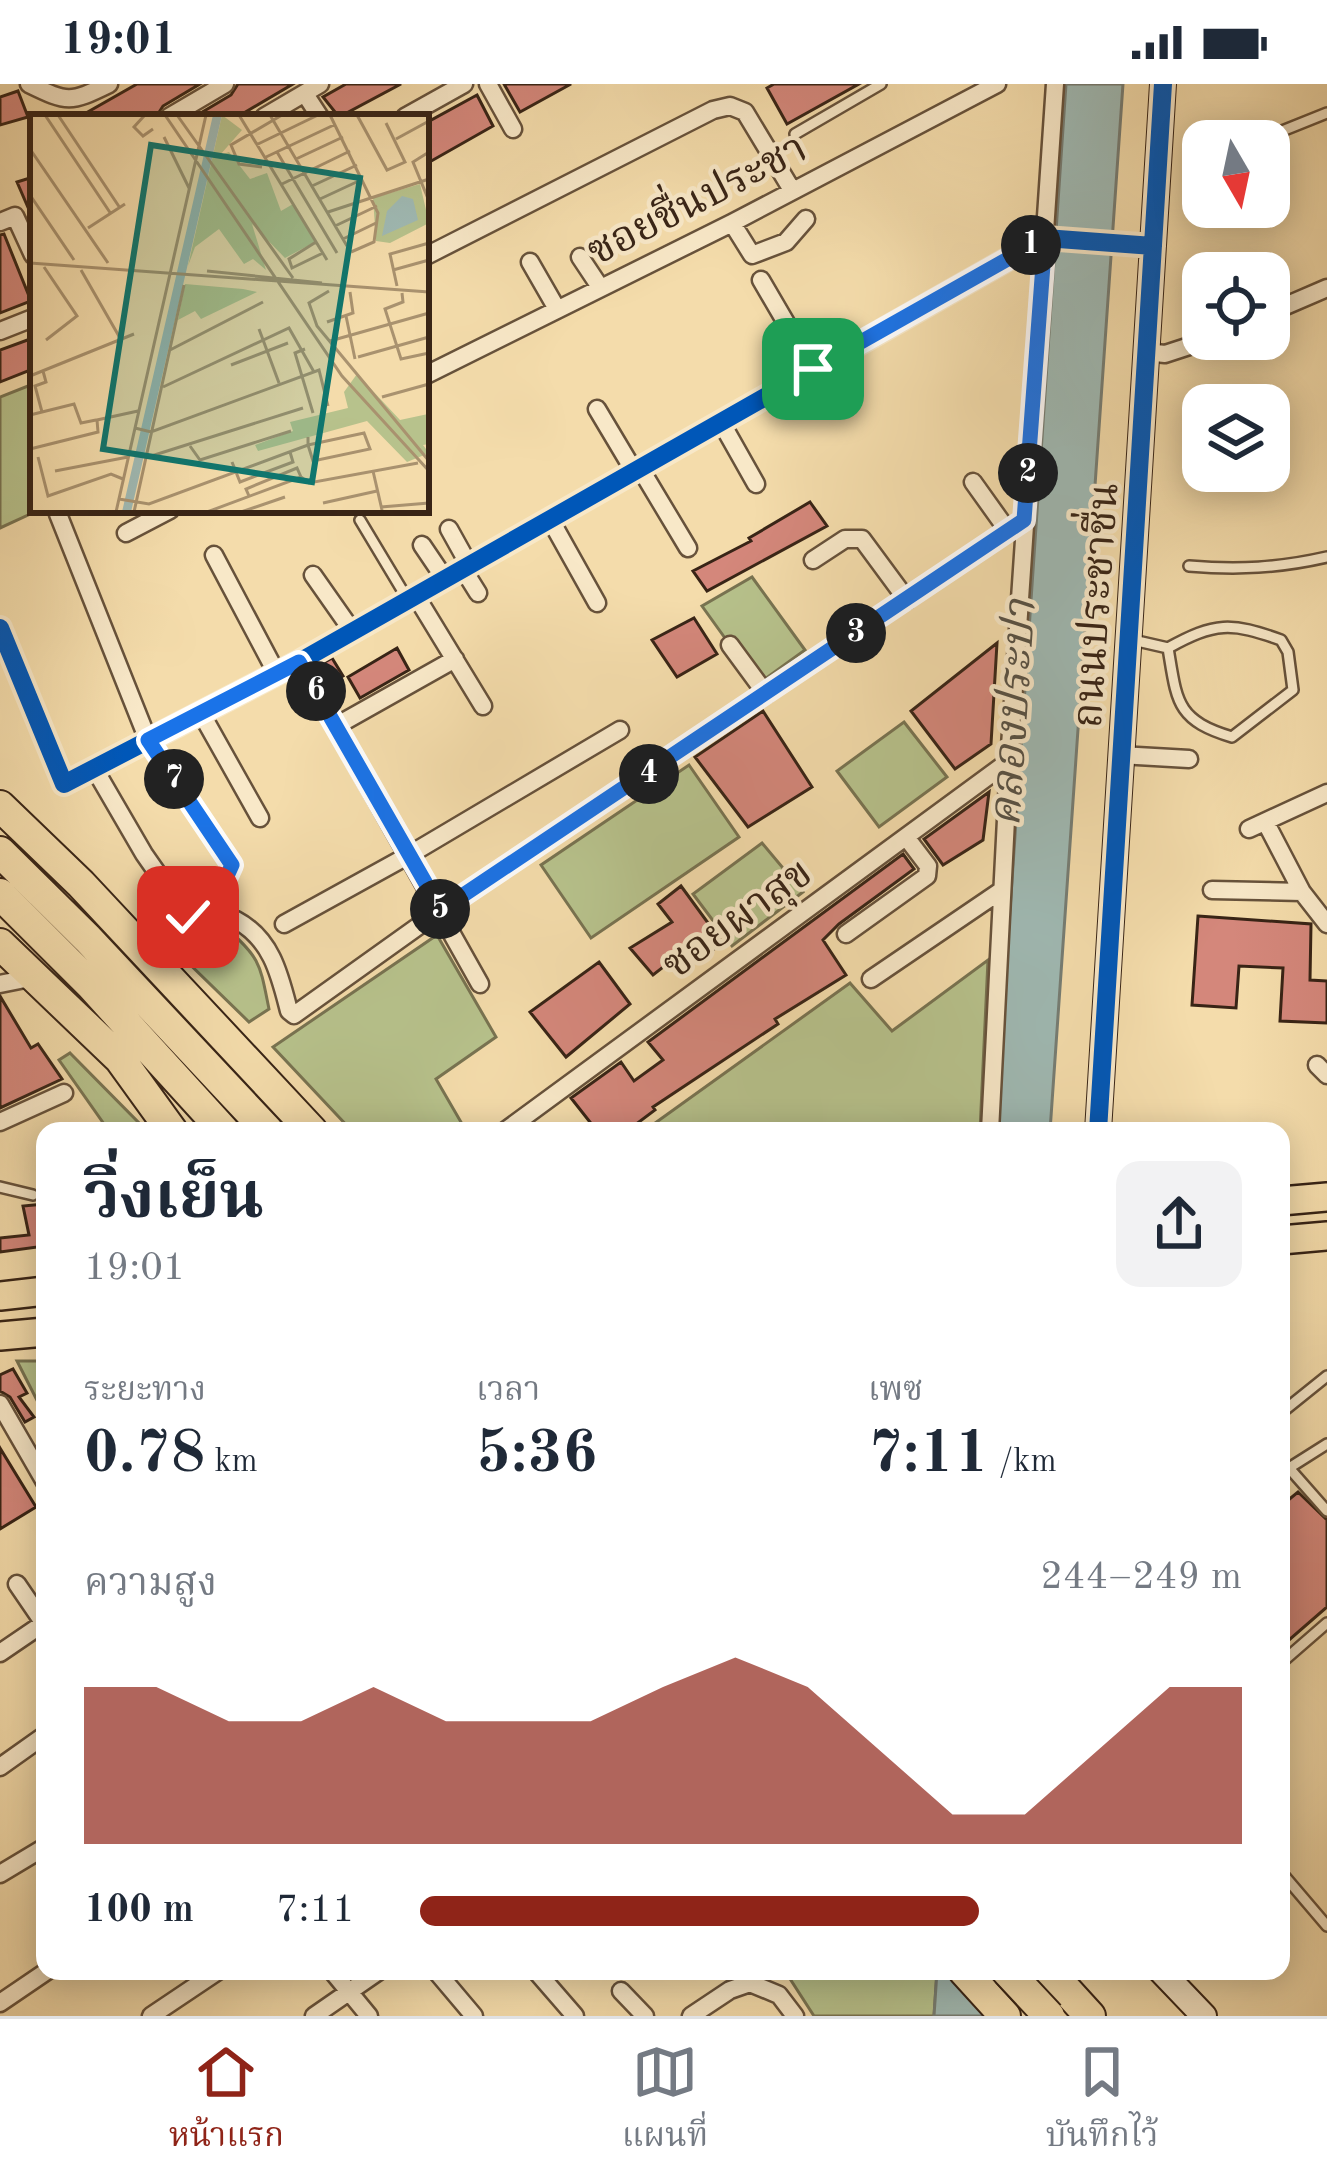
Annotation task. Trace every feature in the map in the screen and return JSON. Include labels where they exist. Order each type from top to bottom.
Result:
[{"type":"highway","points":[[0,806],[304,1122]]},
{"type":"highway","points":[[0,852],[260,1122]]},
{"type":"highway","points":[[0,894],[216,1122]]},
{"type":"highway","points":[[0,944],[190,1122]]},
{"type":"highway","points":[[120,1059],[166,1122]]},
{"type":"highway","points":[[972,1980],[1005,2016]]},
{"type":"highway","points":[[1042,1994],[1090,2016]]},
{"type":"main road","name":"ถนนประชาชื่น","points":[[1099,1122],[1146,352],[1141,245],[1163,84]]},
{"type":"main road","points":[[1290,1200],[1327,1197]]},
{"type":"main road","points":[[1290,1215],[1327,1213]]},
{"type":"main road","points":[[1290,1239],[1327,1236]]},
{"type":"main road","points":[[1290,1254],[1327,1252]]},
{"type":"main road","points":[[0,1296],[36,1293]]},
{"type":"main road","points":[[0,1336],[36,1333]]},
{"type":"main road","points":[[1170,1980],[1204,2016]]},
{"type":"main road","points":[[1042,1994],[1071,2016]]},
{"type":"street","points":[[28,84],[78,109],[109,84]]},
{"type":"street","points":[[174,114],[225,84]]},
{"type":"street","points":[[410,114],[464,84]]},
{"type":"street","points":[[488,84],[513,128]]},
{"type":"street","points":[[990,1122],[1009,761],[1049,237],[1055,84]]},
{"type":"street","name":"ซอยชื่นประชา","points":[[429,373],[732,223],[991,85]]},
{"type":"street","points":[[269,114],[313,89]]},
{"type":"street","points":[[429,254],[713,110],[730,106],[745,112],[792,190]]},
{"type":"street","points":[[0,222],[15,216],[30,248]]},
{"type":"street","points":[[732,223],[752,255],[786,242],[806,219]]},
{"type":"street","points":[[0,628],[64,784],[299,662],[1049,237],[1141,245]]},
{"type":"street","points":[[580,257],[600,287]]},
{"type":"street","points":[[530,262],[557,309]]},
{"type":"street","points":[[761,280],[813,369]]},
{"type":"street","points":[[1290,305],[1327,288]]},
{"type":"street","points":[[0,332],[30,320]]},
{"type":"street","points":[[1146,352],[1182,349]]},
{"type":"street","points":[[597,409],[688,548]]},
{"type":"street","points":[[721,422],[756,484]]},
{"type":"street","points":[[973,482],[1008,532]]},
{"type":"street","points":[[126,533],[164,513]]},
{"type":"street","points":[[58,514],[148,740],[232,865],[227,876],[176,900]]},
{"type":"street","points":[[550,519],[597,603]]},
{"type":"street","points":[[94,768],[188,917],[233,918],[257,938],[277,963],[289,1011],[296,1013],[441,910],[1024,520]]},
{"type":"street","points":[[449,529],[478,593]]},
{"type":"street","points":[[812,560],[845,539],[862,538],[907,599]]},
{"type":"street","points":[[422,545],[445,579]]},
{"type":"street","points":[[214,555],[277,674]]},
{"type":"street","points":[[313,575],[353,632]]},
{"type":"street","points":[[412,598],[483,706]]},
{"type":"street","points":[[730,645],[766,694]]},
{"type":"street","points":[[336,726],[455,659]]},
{"type":"street","points":[[299,662],[479,984]]},
{"type":"street","points":[[201,712],[260,818]]},
{"type":"street","points":[[284,924],[620,730]]},
{"type":"street","points":[[1120,755],[1189,759]]},
{"type":"street","name":"ซอยผาสุข","points":[[517,1122],[1009,761]]},
{"type":"street","points":[[1327,793],[1257,826],[1327,924]]},
{"type":"street","points":[[846,934],[927,876],[928,866],[906,837]]},
{"type":"street","points":[[871,979],[1003,890]]},
{"type":"street","points":[[1212,890],[1302,892]]},
{"type":"street","points":[[0,984],[36,977]]},
{"type":"street","points":[[0,1122],[64,1093]]},
{"type":"street","points":[[0,1403],[36,1464]]},
{"type":"street","points":[[17,1584],[36,1612]]},
{"type":"street","points":[[0,1653],[36,1629]]},
{"type":"street","points":[[0,1766],[36,1742]]},
{"type":"street","points":[[0,1874],[36,1852]]},
{"type":"street","points":[[0,2002],[36,1978]]},
{"type":"street","points":[[151,2016],[205,1980]]},
{"type":"street","points":[[339,1980],[369,2016]]},
{"type":"street","points":[[314,2016],[366,1980]]},
{"type":"street","points":[[444,1980],[474,2016]]},
{"type":"street","points":[[544,1980],[575,2016]]},
{"type":"street","points":[[691,2016],[730,1990],[750,1983],[779,1995],[795,2016]]},
{"type":"street","points":[[621,1991],[645,2016]]},
{"type":"lane","points":[[795,134],[881,84]]},
{"type":"lane","points":[[1290,128],[1327,113]]},
{"type":"lane","points":[[360,520],[412,598]]},
{"type":"lane","points":[[1189,566],[1280,568],[1327,556]]},
{"type":"lane","points":[[1127,639],[1168,648],[1208,627],[1254,630],[1281,640],[1288,652],[1293,690],[1232,737],[1198,727],[1181,709],[1168,648]]},
{"type":"lane","points":[[0,1187],[33,1195]]},
{"type":"lane","points":[[1290,1406],[1327,1376]]},
{"type":"lane","points":[[1290,1465],[1326,1448]]},
{"type":"lane","points":[[1290,1472],[1327,1511]]},
{"type":"lane","points":[[1290,1655],[1327,1624]]},
{"type":"lane","points":[[1290,1881],[1322,1912],[1327,1926]]},
{"type":"green space","points":[[30,385],[32,513],[0,528],[0,397]]},
{"type":"green space","points":[[752,577],[805,650],[758,684],[702,606]]},
{"type":"green space","points":[[904,722],[947,777],[879,827],[837,771]]},
{"type":"green space","points":[[689,765],[739,837],[591,938],[541,865]]},
{"type":"green space","points":[[762,843],[803,892],[732,946],[693,894]]},
{"type":"green space","points":[[226,928],[253,955],[263,982],[269,1009],[249,1022],[171,946],[178,934]]},
{"type":"green space","points":[[437,935],[496,1037],[436,1079],[461,1122],[344,1122],[273,1047]]},
{"type":"green space","points":[[988,960],[980,1122],[657,1122],[850,983],[892,1031]]},
{"type":"green space","points":[[70,1053],[138,1122],[103,1122],[59,1060]]},
{"type":"green space","points":[[17,1361],[36,1361],[36,1398]]},
{"type":"green space","points":[[791,1980],[936,1980],[934,2016],[814,2016]]},
{"type":"water","points":[[1066,84],[1123,84],[1051,1122],[996,1122]]},
{"type":"water","points":[[936,1980],[991,1980],[989,2016],[934,2016]]},
{"type":"building","points":[[137,84],[200,84],[158,114],[84,114]]},
{"type":"building","points":[[238,84],[293,84],[242,114],[199,114],[231,95]]},
{"type":"building","points":[[346,84],[401,84],[345,114],[337,114],[323,97]]},
{"type":"building","points":[[504,84],[571,84],[520,112]]},
{"type":"building","points":[[774,84],[859,84],[787,124],[767,88]]},
{"type":"building","points":[[18,91],[28,117],[0,125],[0,97]]},
{"type":"building","points":[[477,95],[493,126],[429,162],[429,121]]},
{"type":"building","points":[[30,178],[30,212],[17,182]]},
{"type":"building","points":[[4,234],[30,301],[0,313],[0,235]]},
{"type":"building","points":[[30,339],[30,370],[0,382],[0,350]]},
{"type":"building","points":[[810,502],[827,526],[707,591],[693,571],[751,541],[749,538]]},
{"type":"building","points":[[694,618],[717,654],[677,677],[652,640]]},
{"type":"building","points":[[997,643],[991,744],[955,769],[911,711]]},
{"type":"building","points":[[397,648],[409,670],[360,698],[348,677]]},
{"type":"building","points":[[332,658],[343,676],[327,685],[316,667]]},
{"type":"building","points":[[763,711],[812,787],[748,827],[695,757]]},
{"type":"building","points":[[989,792],[983,840],[943,865],[924,839]]},
{"type":"building","points":[[903,854],[914,869],[823,940],[846,975],[775,1019],[778,1024],[653,1107],[639,1122],[590,1122],[571,1098],[621,1062],[634,1081],[663,1060],[648,1042]]},
{"type":"building","points":[[681,886],[722,942],[705,957],[694,943],[653,975],[630,948],[672,922],[658,904]]},
{"type":"building","points":[[1198,916],[1311,924],[1310,980],[1327,981],[1327,1023],[1280,1021],[1283,968],[1239,966],[1236,1008],[1192,1005]]},
{"type":"building","points":[[599,962],[630,1004],[566,1057],[530,1012]]},
{"type":"building","points":[[0,996],[31,1048],[38,1044],[62,1079],[0,1108]]},
{"type":"building","points":[[36,1205],[36,1247],[0,1252],[0,1238],[29,1235],[23,1206]]},
{"type":"building","points":[[13,1369],[27,1393],[19,1397],[34,1417],[25,1422],[10,1397],[0,1391],[0,1375]]},
{"type":"building","points":[[0,1448],[36,1507],[0,1529]]},
{"type":"building","points":[[1298,1492],[1327,1520],[1327,1607],[1290,1639],[1290,1499]]},
{"type":"cycle path","points":[[1099,1122],[1163,84]]},
{"type":"cycle path","points":[[0,628],[64,784],[299,662],[1045,238],[1153,246]]},
{"type":"route","points":[[188,917],[176,900],[227,876],[232,865],[148,740],[299,662],[441,910],[1024,520],[1045,238],[813,369]]},
{"type":"water label","name":"คลองประปา","points":[[1011,713]]}]
